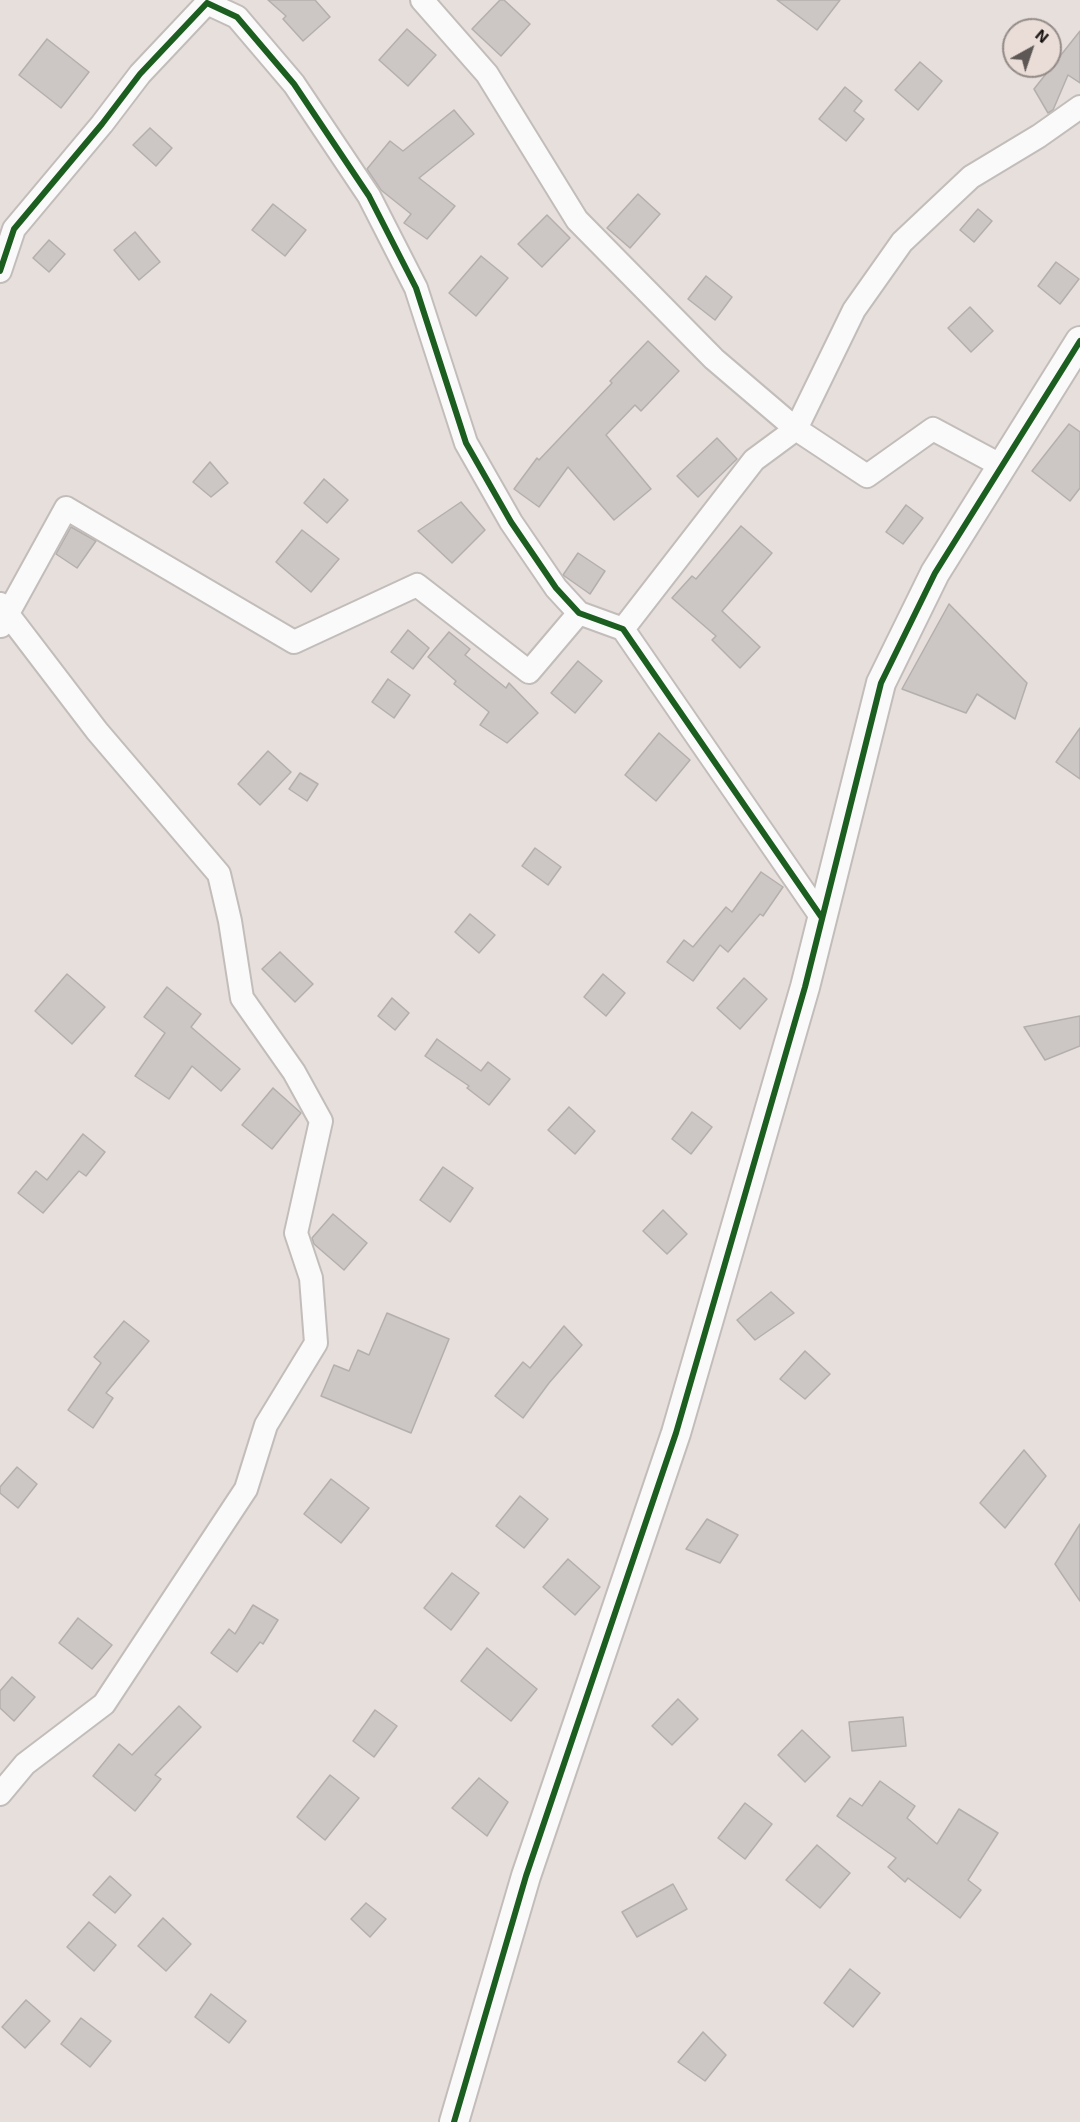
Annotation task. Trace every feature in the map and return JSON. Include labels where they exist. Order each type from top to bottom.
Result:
[{"type":"street","points":[[422,0],[487,74],[577,220],[714,359],[796,429],[867,476],[933,429],[1002,466]]},
{"type":"street","points":[[0,271],[14,229],[148,66],[207,3],[237,17],[294,84],[369,196],[416,288],[466,443],[511,522],[556,588],[579,613],[623,629],[822,918]]},
{"type":"street","points":[[623,629],[754,460],[796,429],[855,310],[902,242],[971,177],[1039,136],[1080,106]]},
{"type":"street","points":[[453,2122],[526,1876],[676,1433],[805,987],[881,683],[935,573],[1080,341]]},
{"type":"street","points":[[0,1794],[25,1764],[104,1704],[246,1489],[266,1425],[316,1343],[311,1278],[296,1233],[321,1121],[294,1072],[242,998],[231,921],[219,874],[97,731],[3,615],[66,508],[294,642],[417,585],[529,672],[579,613]]},
{"type":"building","points":[[268,0],[315,0],[330,17],[303,41],[283,19],[286,16]]},
{"type":"building","points":[[500,0],[504,0],[530,24],[501,56],[472,29]]},
{"type":"building","points":[[777,0],[840,0],[817,30]]},
{"type":"building","points":[[407,29],[436,55],[408,86],[379,60]]},
{"type":"building","points":[[1080,31],[1080,83],[1068,75],[1053,110],[1048,113],[1034,89],[1043,78],[1062,78],[1062,54]]},
{"type":"building","points":[[47,39],[89,72],[61,108],[19,75]]},
{"type":"building","points":[[920,62],[942,81],[918,110],[895,90]]},
{"type":"building","points":[[845,87],[862,101],[854,111],[864,119],[846,141],[819,119]]},
{"type":"building","points":[[454,110],[474,134],[419,178],[455,206],[427,239],[404,223],[411,214],[381,190],[367,169],[390,141],[403,151]]},
{"type":"building","points":[[150,128],[172,148],[156,166],[133,145]]},
{"type":"building","points":[[638,194],[660,214],[630,248],[607,228]]},
{"type":"building","points":[[273,204],[306,230],[285,256],[252,230]]},
{"type":"building","points":[[978,209],[992,221],[974,242],[960,230]]},
{"type":"building","points":[[547,215],[570,238],[542,267],[518,244]]},
{"type":"building","points":[[135,232],[160,262],[139,280],[114,250]]},
{"type":"building","points":[[49,240],[65,254],[49,272],[33,258]]},
{"type":"building","points":[[481,256],[508,278],[476,316],[449,293]]},
{"type":"building","points":[[1056,262],[1079,279],[1060,304],[1038,286]]},
{"type":"building","points":[[706,276],[732,297],[715,320],[688,299]]},
{"type":"building","points":[[970,307],[993,331],[971,352],[948,328]]},
{"type":"building","points":[[648,341],[679,371],[641,411],[635,405],[606,435],[651,489],[614,520],[568,467],[539,507],[514,489],[537,458],[539,460],[612,383],[610,381]]},
{"type":"building","points":[[1069,424],[1080,432],[1080,488],[1070,501],[1032,471]]},
{"type":"building","points":[[717,438],[737,459],[698,497],[677,476]]},
{"type":"building","points":[[210,462],[228,483],[211,497],[193,482]]},
{"type":"building","points":[[324,479],[348,500],[327,523],[304,503]]},
{"type":"building","points":[[461,502],[485,530],[452,563],[418,531]]},
{"type":"building","points":[[906,505],[923,518],[903,544],[886,532]]},
{"type":"building","points":[[741,526],[772,553],[722,611],[760,647],[740,668],[712,640],[716,636],[672,598],[692,576],[696,579]]},
{"type":"building","points":[[71,527],[96,541],[77,568],[56,554]]},
{"type":"building","points":[[302,530],[339,559],[311,592],[276,562]]},
{"type":"building","points":[[578,553],[605,571],[590,594],[563,575]]},
{"type":"building","points":[[949,604],[1027,683],[1015,719],[977,694],[966,713],[902,689]]},
{"type":"building","points":[[408,630],[429,648],[413,669],[391,652]]},
{"type":"building","points":[[449,632],[470,649],[465,655],[506,688],[509,683],[538,713],[507,743],[480,725],[489,712],[454,684],[456,681],[428,657]]},
{"type":"building","points":[[578,661],[602,681],[575,713],[551,693]]},
{"type":"building","points":[[388,679],[410,695],[394,718],[372,702]]},
{"type":"building","points":[[1080,728],[1080,779],[1056,762]]},
{"type":"building","points":[[659,733],[690,760],[656,801],[625,775]]},
{"type":"building","points":[[268,751],[291,772],[260,805],[238,784]]},
{"type":"building","points":[[300,773],[318,784],[307,801],[289,789]]},
{"type":"building","points":[[535,848],[561,867],[548,885],[522,866]]},
{"type":"building","points":[[761,872],[783,887],[763,916],[760,914],[728,952],[720,945],[693,981],[667,962],[684,940],[693,947],[726,907],[732,912]]},
{"type":"building","points":[[470,914],[495,935],[479,953],[455,932]]},
{"type":"building","points":[[280,952],[313,984],[295,1002],[262,969]]},
{"type":"building","points":[[67,974],[105,1007],[72,1044],[35,1011]]},
{"type":"building","points":[[603,974],[625,993],[606,1016],[584,997]]},
{"type":"building","points":[[744,978],[767,999],[740,1029],[717,1008]]},
{"type":"building","points":[[167,987],[201,1014],[191,1027],[240,1069],[221,1091],[192,1066],[169,1099],[135,1076],[165,1033],[144,1017]]},
{"type":"building","points":[[392,998],[409,1013],[395,1030],[378,1016]]},
{"type":"building","points":[[1080,1016],[1080,1046],[1045,1060],[1024,1027]]},
{"type":"building","points":[[437,1039],[481,1071],[488,1062],[510,1079],[489,1105],[467,1088],[469,1086],[425,1056]]},
{"type":"building","points":[[273,1088],[301,1113],[272,1149],[242,1125]]},
{"type":"building","points":[[569,1107],[595,1131],[575,1154],[548,1130]]},
{"type":"building","points":[[692,1112],[712,1127],[691,1154],[672,1139]]},
{"type":"building","points":[[83,1134],[105,1152],[86,1176],[79,1171],[43,1213],[18,1193],[36,1171],[47,1180]]},
{"type":"building","points":[[443,1167],[473,1188],[450,1222],[420,1200]]},
{"type":"building","points":[[663,1210],[687,1234],[667,1254],[643,1231]]},
{"type":"building","points":[[333,1214],[367,1243],[344,1270],[314,1244],[312,1238]]},
{"type":"building","points":[[771,1292],[794,1313],[755,1340],[737,1320]]},
{"type":"building","points":[[387,1313],[449,1339],[411,1433],[321,1396],[334,1365],[349,1371],[358,1350],[369,1355]]},
{"type":"building","points":[[124,1321],[149,1341],[106,1393],[113,1398],[93,1428],[68,1410],[101,1363],[94,1357]]},
{"type":"building","points":[[564,1326],[582,1345],[523,1418],[495,1396],[523,1362],[530,1368]]},
{"type":"building","points":[[805,1351],[830,1374],[805,1399],[780,1379]]},
{"type":"building","points":[[1024,1450],[1046,1476],[1005,1528],[980,1503]]},
{"type":"building","points":[[17,1467],[37,1484],[18,1508],[0,1493],[0,1487]]},
{"type":"building","points":[[331,1479],[369,1508],[341,1543],[304,1514]]},
{"type":"building","points":[[520,1496],[548,1519],[524,1548],[496,1526]]},
{"type":"building","points":[[707,1519],[738,1535],[720,1563],[686,1549]]},
{"type":"building","points":[[1080,1524],[1080,1601],[1055,1564]]},
{"type":"building","points":[[568,1559],[600,1587],[575,1615],[543,1587]]},
{"type":"building","points":[[452,1573],[479,1593],[451,1630],[424,1608]]},
{"type":"building","points":[[253,1605],[278,1620],[263,1644],[260,1642],[237,1672],[211,1653],[229,1629],[235,1634]]},
{"type":"building","points":[[78,1618],[112,1645],[92,1669],[59,1643]]},
{"type":"building","points":[[487,1648],[537,1689],[511,1721],[461,1681]]},
{"type":"building","points":[[12,1677],[35,1697],[14,1721],[0,1708],[0,1691]]},
{"type":"building","points":[[678,1699],[698,1719],[672,1745],[652,1726]]},
{"type":"building","points":[[179,1706],[201,1727],[155,1775],[161,1779],[135,1811],[93,1776],[119,1744],[132,1755]]},
{"type":"building","points":[[375,1710],[397,1726],[374,1757],[353,1741]]},
{"type":"building","points":[[903,1717],[906,1746],[852,1751],[849,1722]]},
{"type":"building","points":[[802,1730],[830,1757],[805,1782],[778,1755]]},
{"type":"building","points":[[330,1775],[359,1798],[325,1840],[297,1817]]},
{"type":"building","points":[[479,1778],[508,1802],[487,1836],[452,1808]]},
{"type":"building","points":[[880,1781],[915,1806],[907,1818],[937,1844],[959,1809],[998,1833],[968,1880],[981,1890],[960,1918],[908,1878],[905,1882],[888,1867],[896,1858],[837,1816],[850,1798],[862,1806]]},
{"type":"building","points":[[745,1803],[772,1824],[745,1859],[718,1838]]},
{"type":"building","points":[[817,1845],[850,1873],[820,1908],[786,1880]]},
{"type":"building","points":[[110,1876],[131,1895],[115,1913],[93,1895]]},
{"type":"building","points":[[673,1884],[687,1909],[637,1937],[622,1912]]},
{"type":"building","points":[[366,1903],[386,1919],[370,1937],[351,1919]]},
{"type":"building","points":[[163,1918],[191,1944],[166,1971],[138,1946]]},
{"type":"building","points":[[89,1922],[116,1945],[94,1971],[67,1947]]},
{"type":"building","points":[[850,1969],[880,1993],[853,2027],[824,2003]]},
{"type":"building","points":[[211,1994],[246,2021],[229,2043],[195,2017]]},
{"type":"building","points":[[26,2000],[50,2021],[25,2048],[2,2027]]},
{"type":"building","points":[[81,2018],[111,2041],[90,2067],[61,2044]]},
{"type":"building","points":[[703,2032],[726,2055],[705,2081],[678,2062]]},
{"type":"cycle path","points":[[0,271],[14,229],[102,124],[140,74],[207,3],[237,17],[294,84],[369,196],[416,288],[466,443],[511,522],[556,588],[579,613],[623,629],[822,918]]},
{"type":"cycle path","points":[[454,2122],[526,1876],[676,1433],[805,987],[881,683],[935,573],[1080,341]]}]
